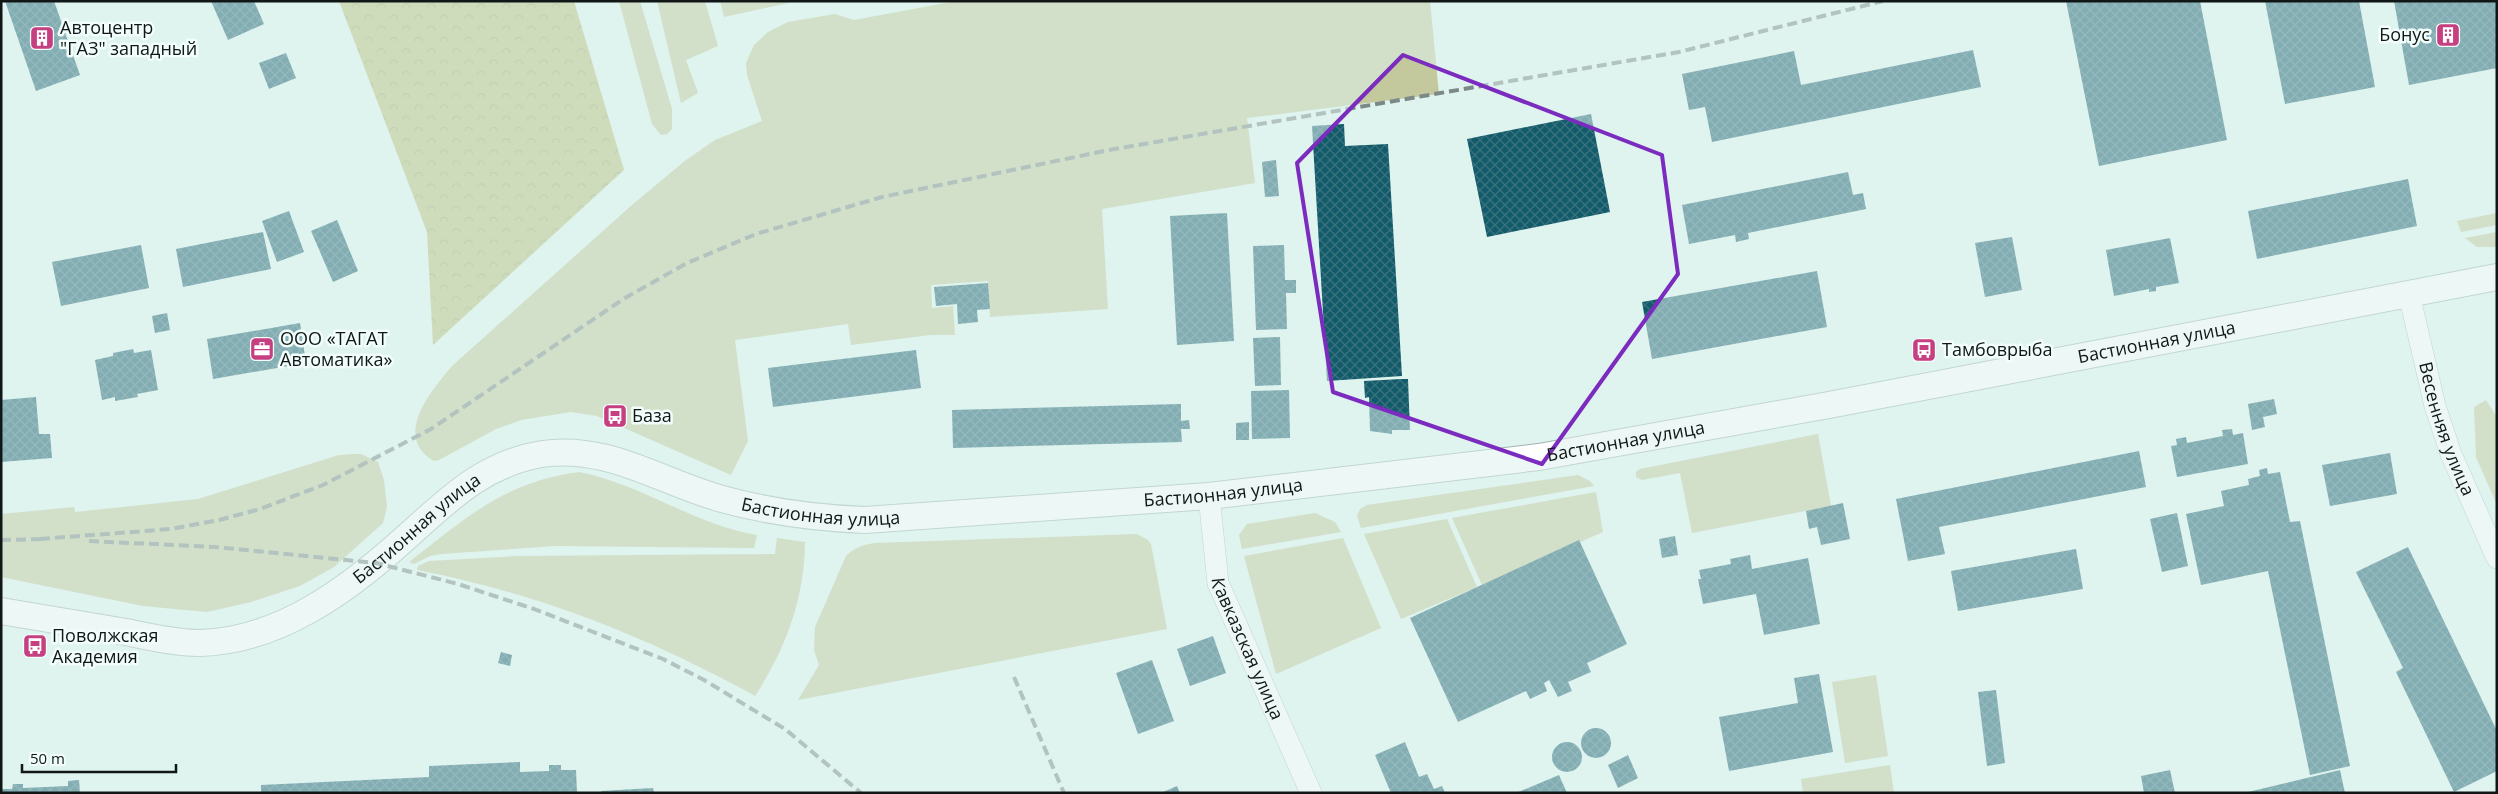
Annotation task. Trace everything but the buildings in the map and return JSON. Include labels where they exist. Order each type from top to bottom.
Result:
[{"type":"main road","name":"Бастионная улица","points":[[1,611],[163,639],[199,643],[246,635],[276,626],[310,611],[388,554],[450,497],[476,478],[541,454],[580,452],[608,457],[720,498],[775,512],[822,518],[865,520],[1209,496],[1539,457],[1829,405],[2497,277]]},
{"type":"street","name":"Весенняя улица","points":[[2410,294],[2437,414],[2451,454],[2497,558]]},
{"type":"street","name":"Кавказская улица","points":[[1209,496],[1218,583],[1311,793]]},
{"type":"highlighted area","points":[[1403,55],[1662,155],[1678,274],[1542,464],[1333,392],[1297,163]]},
{"type":"green space","points":[[339,1],[574,1],[624,170],[433,345],[427,232]]},
{"type":"green space","points":[[619,1],[640,1],[672,109],[672,129],[667,134],[661,135],[652,124]]},
{"type":"green space","points":[[657,1],[705,1],[718,46],[686,60],[698,93],[681,103]]},
{"type":"green space","points":[[720,1],[798,1],[724,17]]},
{"type":"green space","points":[[956,1],[1430,1],[1439,94],[1247,118],[1255,183],[1102,209],[1108,309],[990,317],[988,281],[931,285],[932,308],[953,306],[955,335],[930,335],[851,345],[848,324],[735,340],[748,441],[731,475],[597,416],[571,412],[521,420],[496,429],[439,460],[434,461],[422,451],[416,440],[419,414],[434,388],[452,366],[632,205],[686,160],[715,140],[762,121],[747,75],[746,63],[754,45],[768,32],[788,22],[835,14],[854,20]]},
{"type":"green space","points":[[2497,213],[2497,225],[2461,232],[2457,221]]},
{"type":"green space","points":[[2497,232],[2497,247],[2477,247],[2465,238]]},
{"type":"green space","points":[[2486,400],[2497,417],[2497,505],[2476,457],[2474,407]]},
{"type":"green space","points":[[1818,434],[1831,506],[1692,533],[1680,473],[1642,480],[1636,477],[1636,472],[1640,469]]},
{"type":"green space","points":[[361,454],[378,462],[384,480],[387,507],[383,523],[334,567],[300,586],[251,602],[207,612],[143,606],[1,577],[1,514],[74,507],[75,512],[198,499],[339,455]]},
{"type":"green space","points":[[579,472],[624,486],[712,523],[757,535],[754,548],[555,546],[441,554],[430,556],[414,564],[409,562],[468,517],[507,493],[552,477]]},
{"type":"green space","points":[[1578,475],[1590,481],[1594,486],[1361,528],[1357,516],[1360,509],[1367,505]]},
{"type":"green space","points":[[1596,492],[1603,532],[1482,585],[1452,518]]},
{"type":"green space","points":[[1315,513],[1335,522],[1341,532],[1242,549],[1239,535],[1247,524]]},
{"type":"green space","points":[[1447,519],[1477,587],[1401,619],[1364,534]]},
{"type":"green space","points":[[1137,534],[1148,540],[1151,544],[1167,629],[798,700],[819,665],[814,650],[815,627],[846,556],[856,548],[875,543]]},
{"type":"green space","points":[[777,538],[805,542],[804,563],[797,604],[791,623],[776,660],[755,696],[633,636],[591,620],[505,591],[417,570],[418,566],[429,561],[519,556],[775,554]]},
{"type":"green space","points":[[1343,538],[1381,628],[1276,674],[1244,556]]},
{"type":"green space","points":[[1876,675],[1888,756],[1845,763],[1832,682]]},
{"type":"green space","points":[[1890,765],[1894,793],[1803,793],[1801,779]]},
{"type":"railway","points":[[40,539],[171,529],[219,520],[260,509],[323,485],[431,429],[625,298],[687,263],[756,234],[882,197],[1109,150],[1679,52],[1883,1]]},
{"type":"railway","points":[[1,540],[46,539]]},
{"type":"railway","points":[[89,541],[215,547],[376,563],[458,584],[534,609],[663,659],[704,680],[785,729],[861,793]]},
{"type":"railway","points":[[1014,677],[1064,793]]},
{"type":"place","name":"Бонус","points":[[2448,35]]},
{"type":"place","name":"Автоцентр \"ГАЗ\" западный","points":[[42,38]]},
{"type":"place","name":"ООО «ТАГАТ Автоматика»","points":[[262,349]]},
{"type":"place","name":"Тамбоврыба","points":[[1924,350]]},
{"type":"place","name":"База","points":[[615,416]]},
{"type":"place","name":"Поволжская Академия","points":[[35,646]]}]
